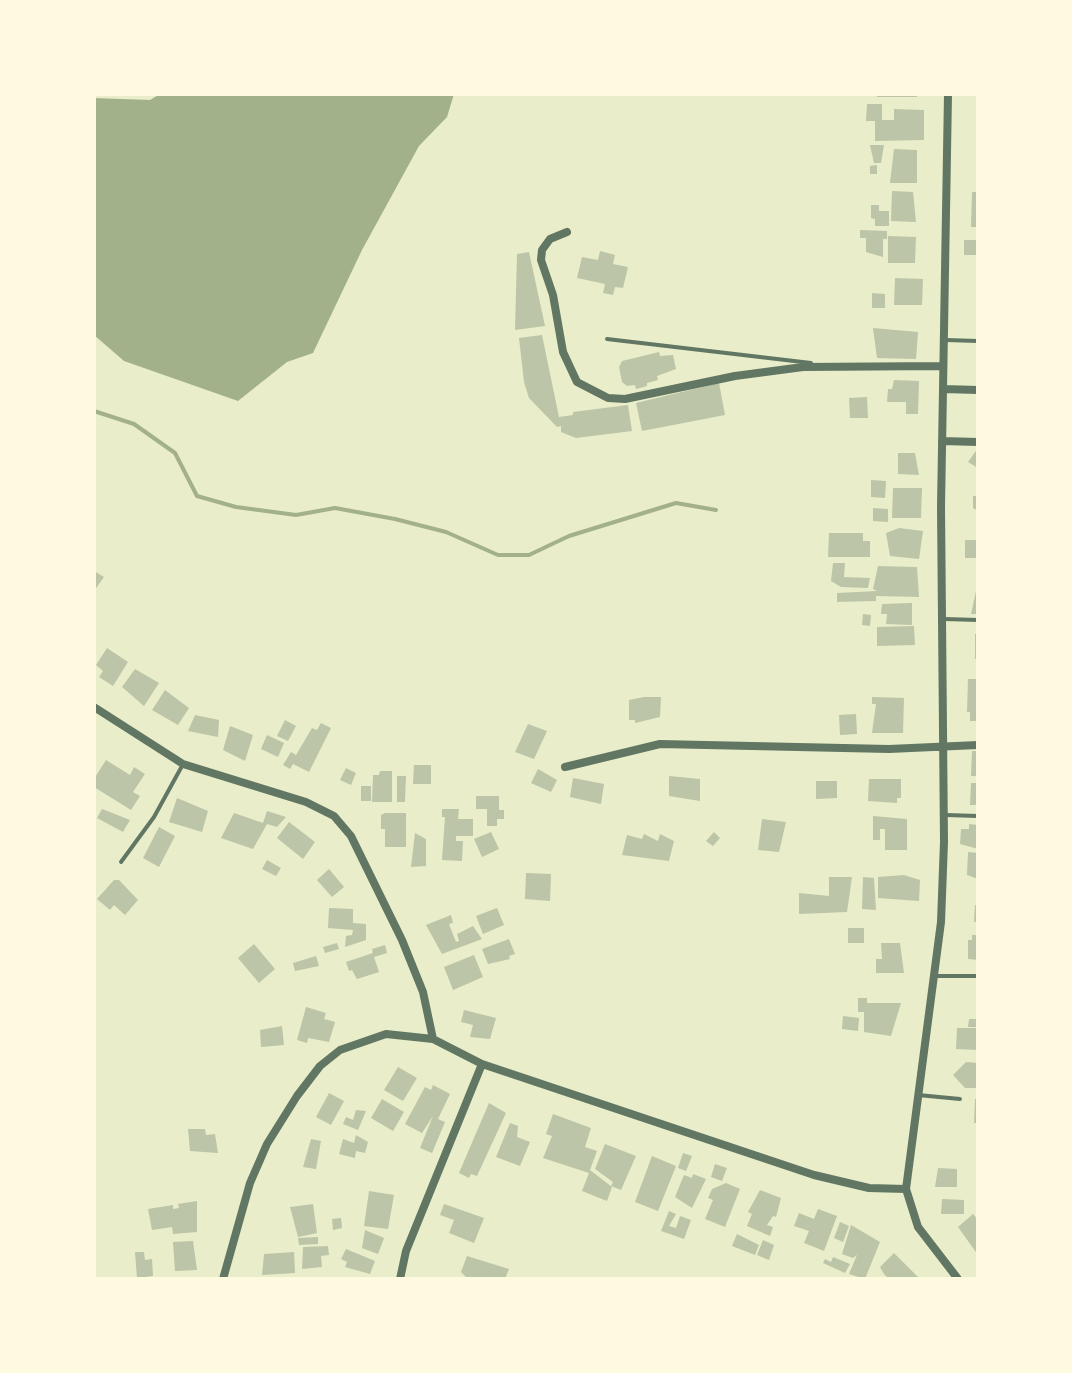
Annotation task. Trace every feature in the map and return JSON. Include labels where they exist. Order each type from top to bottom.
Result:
[{"type":"street","points":[[948,94],[942,441],[944,815],[941,922],[906,1189],[918,1227],[958,1279]]},
{"type":"street","points":[[567,232],[550,239],[542,250],[541,260],[550,281],[569,370],[577,382],[589,391],[608,398],[625,399],[746,374],[830,366],[943,366]]},
{"type":"street","points":[[943,389],[978,390]]},
{"type":"street","points":[[942,441],[978,442]]},
{"type":"street","points":[[94,707],[183,764],[323,809],[344,826],[375,883],[415,971],[429,1014],[433,1039]]},
{"type":"street","points":[[565,767],[660,744],[889,749],[944,744],[978,745]]},
{"type":"street","points":[[223,1279],[250,1183],[267,1144],[320,1066],[340,1050],[366,1038],[386,1034],[433,1039],[482,1064],[814,1175],[869,1188],[906,1189]]},
{"type":"street","points":[[400,1279],[406,1251],[482,1064]]},
{"type":"lane","points":[[607,339],[830,366]]},
{"type":"lane","points":[[944,340],[978,341]]},
{"type":"lane","points":[[941,619],[978,620]]},
{"type":"lane","points":[[121,862],[162,805],[183,764]]},
{"type":"lane","points":[[944,815],[978,816]]},
{"type":"lane","points":[[933,976],[978,976]]},
{"type":"lane","points":[[916,1095],[960,1099]]},
{"type":"shaded area","points":[[160,94],[454,94],[447,117],[419,146],[362,250],[313,353],[287,362],[238,401],[124,361],[94,335],[94,98],[150,100]]},
{"type":"building","points":[[877,94],[917,94],[917,97],[877,97]]},
{"type":"building","points":[[867,104],[882,104],[882,120],[894,120],[894,109],[924,110],[924,140],[875,141],[875,121],[866,121]]},
{"type":"building","points":[[870,145],[884,145],[881,163],[874,163]]},
{"type":"building","points":[[894,149],[917,150],[917,183],[890,183]]},
{"type":"building","points":[[877,165],[877,174],[870,174],[870,166]]},
{"type":"building","points":[[892,191],[913,192],[916,222],[891,221]]},
{"type":"building","points":[[972,192],[978,192],[978,227],[971,227]]},
{"type":"building","points":[[871,205],[879,205],[879,211],[889,211],[889,226],[875,226],[875,219],[871,218]]},
{"type":"building","points":[[860,230],[887,231],[887,239],[883,239],[883,257],[866,252],[866,238],[860,238]]},
{"type":"building","points":[[888,236],[916,237],[915,263],[888,263]]},
{"type":"building","points":[[964,240],[978,240],[978,255],[964,255]]},
{"type":"building","points":[[600,251],[615,255],[613,264],[628,267],[623,288],[615,287],[613,295],[603,293],[605,284],[577,278],[582,257],[598,260]]},
{"type":"building","points":[[529,252],[545,326],[515,330],[517,254]]},
{"type":"building","points":[[895,278],[923,279],[922,305],[894,305]]},
{"type":"building","points":[[872,293],[885,294],[885,308],[872,308]]},
{"type":"building","points":[[873,328],[918,332],[916,359],[877,358]]},
{"type":"building","points":[[542,335],[559,417],[573,415],[573,412],[628,405],[632,431],[576,438],[561,432],[561,426],[557,427],[529,398],[519,338]]},
{"type":"building","points":[[659,352],[660,356],[673,355],[676,369],[636,389],[635,385],[627,386],[622,382],[619,367],[622,361]]},
{"type":"building","points":[[894,380],[919,381],[918,414],[906,414],[906,402],[887,402],[888,389],[892,389]]},
{"type":"building","points":[[719,383],[725,415],[642,431],[636,403]]},
{"type":"building","points":[[867,397],[868,418],[850,418],[849,398]]},
{"type":"building","points":[[978,448],[978,468],[968,462]]},
{"type":"building","points":[[898,453],[915,453],[919,475],[898,474]]},
{"type":"building","points":[[871,480],[886,481],[885,498],[871,497]]},
{"type":"building","points":[[893,488],[922,488],[921,518],[892,518]]},
{"type":"building","points":[[973,496],[978,496],[978,511],[973,508]]},
{"type":"building","points":[[873,508],[888,509],[888,522],[873,521]]},
{"type":"building","points":[[899,528],[923,531],[919,559],[890,556],[886,533]]},
{"type":"building","points":[[829,533],[863,533],[863,541],[870,541],[870,557],[828,557]]},
{"type":"building","points":[[965,540],[978,540],[978,558],[965,558]]},
{"type":"building","points":[[833,563],[845,563],[844,577],[870,578],[868,588],[841,587],[831,581]]},
{"type":"building","points":[[878,566],[917,567],[919,597],[876,596],[876,601],[837,602],[837,593],[877,591],[873,589]]},
{"type":"building","points":[[94,571],[104,577],[94,591]]},
{"type":"building","points":[[976,591],[978,614],[971,614]]},
{"type":"building","points":[[912,603],[912,625],[886,624],[887,614],[881,614],[882,604]]},
{"type":"building","points":[[863,614],[871,615],[870,626],[862,625]]},
{"type":"building","points":[[914,626],[915,645],[877,646],[877,627]]},
{"type":"building","points":[[975,634],[978,634],[978,659],[975,659]]},
{"type":"building","points":[[107,648],[128,662],[113,686],[99,677],[103,671],[96,665]]},
{"type":"building","points":[[135,669],[159,683],[144,706],[122,687]]},
{"type":"building","points":[[968,679],[978,679],[978,721],[970,721],[970,712],[967,712]]},
{"type":"building","points":[[165,690],[189,708],[178,725],[152,710]]},
{"type":"building","points":[[661,697],[660,717],[635,723],[635,720],[629,720],[629,700]]},
{"type":"building","points":[[872,697],[904,698],[903,733],[872,733],[876,704],[872,704]]},
{"type":"building","points":[[856,714],[857,734],[840,735],[839,715]]},
{"type":"building","points":[[195,715],[219,720],[218,737],[188,731]]},
{"type":"building","points":[[285,720],[296,726],[288,741],[277,736]]},
{"type":"building","points":[[321,723],[331,728],[309,772],[293,764],[290,769],[283,765],[291,752],[296,755],[312,728],[317,730]]},
{"type":"building","points":[[528,724],[547,731],[534,759],[515,752]]},
{"type":"building","points":[[230,726],[253,735],[245,761],[223,750]]},
{"type":"building","points":[[267,735],[284,743],[278,757],[261,749]]},
{"type":"building","points":[[972,751],[978,751],[978,776],[971,776]]},
{"type":"building","points":[[106,760],[130,775],[134,767],[145,774],[133,792],[140,796],[131,810],[94,787],[94,779]]},
{"type":"building","points":[[414,765],[431,765],[431,784],[413,784]]},
{"type":"building","points":[[346,768],[356,773],[351,785],[340,780]]},
{"type":"building","points":[[538,769],[557,780],[551,792],[531,783]]},
{"type":"building","points":[[380,771],[392,771],[392,802],[372,802],[373,775],[379,775]]},
{"type":"building","points":[[397,776],[406,776],[405,802],[397,802]]},
{"type":"building","points":[[669,776],[700,779],[700,801],[669,796]]},
{"type":"building","points":[[573,778],[604,784],[601,804],[570,797]]},
{"type":"building","points":[[869,779],[901,779],[901,798],[897,798],[897,803],[868,801]]},
{"type":"building","points":[[816,781],[837,781],[837,798],[816,799]]},
{"type":"building","points":[[971,783],[978,783],[978,805],[970,805]]},
{"type":"building","points":[[361,786],[371,786],[371,801],[361,801]]},
{"type":"building","points":[[476,796],[499,796],[499,810],[504,810],[504,819],[497,819],[497,826],[487,826],[487,809],[476,809]]},
{"type":"building","points":[[177,798],[208,811],[202,832],[169,822]]},
{"type":"building","points":[[102,809],[130,820],[123,832],[97,818]]},
{"type":"building","points":[[442,809],[459,809],[458,819],[473,819],[473,836],[456,836],[456,841],[463,841],[462,861],[442,860],[445,817],[442,817]]},
{"type":"building","points":[[267,811],[286,817],[277,827],[267,824],[253,849],[221,838],[234,813],[263,823]]},
{"type":"building","points":[[406,813],[406,847],[385,847],[381,815]]},
{"type":"building","points":[[873,816],[907,819],[907,850],[885,850],[885,829],[880,829],[880,840],[873,840]]},
{"type":"building","points":[[762,819],[786,822],[779,852],[758,850]]},
{"type":"building","points":[[289,822],[315,842],[303,859],[277,838]]},
{"type":"building","points":[[969,824],[978,825],[978,849],[960,844],[961,829],[969,829]]},
{"type":"building","points":[[159,827],[175,836],[159,867],[143,858]]},
{"type":"building","points":[[491,832],[499,849],[482,857],[474,839]]},
{"type":"building","points":[[714,832],[720,838],[713,846],[706,841]]},
{"type":"building","points":[[415,833],[426,839],[426,866],[411,867]]},
{"type":"building","points":[[644,834],[658,841],[660,834],[674,841],[669,861],[622,855],[627,835],[642,839]]},
{"type":"building","points":[[968,852],[978,853],[978,879],[967,875]]},
{"type":"building","points":[[267,860],[281,868],[276,876],[262,869]]},
{"type":"building","points":[[329,869],[344,887],[332,897],[317,880]]},
{"type":"building","points":[[526,873],[551,874],[550,901],[525,899]]},
{"type":"building","points":[[904,875],[920,880],[919,901],[878,898],[878,877]]},
{"type":"building","points":[[829,877],[852,877],[847,912],[799,914],[799,893],[829,896]]},
{"type":"building","points":[[863,877],[874,878],[876,910],[862,909]]},
{"type":"building","points":[[114,880],[119,880],[138,900],[125,915],[114,905],[110,910],[97,899]]},
{"type":"building","points":[[975,905],[978,905],[978,922],[974,922]]},
{"type":"building","points":[[329,908],[353,909],[353,923],[366,924],[366,940],[345,947],[346,936],[352,935],[353,930],[328,928]]},
{"type":"building","points":[[497,908],[504,925],[483,934],[476,916]]},
{"type":"building","points":[[451,915],[453,923],[449,924],[456,942],[459,941],[457,934],[473,926],[482,939],[442,954],[426,925]]},
{"type":"building","points":[[848,928],[864,928],[864,943],[848,943]]},
{"type":"building","points":[[972,935],[978,935],[978,960],[968,959],[968,940],[972,940]]},
{"type":"building","points":[[509,939],[515,954],[509,956],[510,959],[488,964],[482,949]]},
{"type":"building","points":[[337,943],[339,949],[325,953],[323,947]]},
{"type":"building","points":[[881,943],[900,943],[904,973],[876,973],[876,959],[882,959]]},
{"type":"building","points":[[254,944],[275,969],[259,983],[238,958]]},
{"type":"building","points":[[385,945],[387,953],[374,957],[379,972],[357,979],[352,970],[349,971],[346,962],[373,953],[372,949]]},
{"type":"building","points":[[474,955],[483,977],[453,990],[444,967]]},
{"type":"building","points":[[316,956],[319,966],[295,971],[293,963]]},
{"type":"building","points":[[858,998],[867,998],[867,1003],[901,1003],[891,1036],[864,1032],[864,1012],[858,1012]]},
{"type":"building","points":[[306,1007],[326,1013],[324,1019],[335,1022],[329,1042],[308,1038],[307,1043],[297,1040]]},
{"type":"building","points":[[464,1010],[496,1018],[490,1039],[470,1037],[473,1025],[461,1022]]},
{"type":"building","points":[[843,1016],[859,1018],[858,1031],[842,1029]]},
{"type":"building","points":[[969,1019],[978,1019],[978,1027],[968,1027]]},
{"type":"building","points":[[282,1026],[284,1045],[261,1047],[260,1030]]},
{"type":"building","points":[[957,1028],[978,1028],[978,1050],[956,1049]]},
{"type":"building","points":[[966,1062],[978,1063],[978,1088],[965,1088],[953,1075]]},
{"type":"building","points":[[398,1067],[417,1078],[403,1101],[384,1090]]},
{"type":"building","points":[[433,1085],[450,1094],[438,1119],[445,1122],[432,1153],[420,1148],[433,1116],[422,1133],[405,1124],[425,1087],[431,1090]]},
{"type":"building","points":[[329,1093],[344,1101],[331,1125],[316,1117]]},
{"type":"building","points":[[382,1099],[404,1112],[393,1131],[371,1118]]},
{"type":"building","points":[[975,1099],[978,1099],[978,1123],[974,1123]]},
{"type":"building","points":[[489,1103],[506,1113],[477,1176],[471,1174],[469,1178],[459,1173]]},
{"type":"building","points":[[356,1110],[366,1111],[358,1130],[343,1124],[346,1117],[353,1120]]},
{"type":"building","points":[[553,1114],[591,1128],[585,1147],[597,1151],[590,1170],[612,1187],[607,1201],[582,1191],[589,1173],[543,1158],[552,1136],[546,1134]]},
{"type":"building","points":[[510,1123],[518,1126],[517,1137],[530,1142],[520,1166],[496,1157]]},
{"type":"building","points":[[188,1129],[205,1129],[206,1135],[215,1134],[218,1153],[190,1151]]},
{"type":"building","points":[[356,1135],[368,1142],[365,1153],[356,1151],[355,1158],[339,1154],[343,1139],[354,1143]]},
{"type":"building","points":[[311,1139],[321,1141],[316,1169],[303,1167]]},
{"type":"building","points":[[605,1144],[636,1156],[621,1190],[611,1186],[613,1182],[595,1169]]},
{"type":"building","points":[[683,1153],[692,1156],[686,1171],[678,1168]]},
{"type":"building","points":[[652,1156],[676,1166],[658,1211],[635,1202]]},
{"type":"building","points":[[715,1164],[727,1168],[722,1181],[711,1177]]},
{"type":"building","points":[[938,1168],[957,1169],[957,1187],[935,1187]]},
{"type":"building","points":[[693,1174],[706,1179],[692,1208],[675,1197],[684,1175],[692,1178]]},
{"type":"building","points":[[726,1183],[740,1189],[725,1227],[705,1219],[713,1200],[708,1198],[712,1189]]},
{"type":"building","points":[[760,1190],[781,1198],[776,1217],[773,1216],[767,1225],[773,1227],[770,1236],[747,1226],[752,1214],[748,1212]]},
{"type":"building","points":[[369,1191],[394,1195],[388,1229],[364,1226]]},
{"type":"building","points":[[942,1199],[964,1200],[964,1214],[941,1214]]},
{"type":"building","points":[[197,1201],[197,1232],[173,1234],[172,1227],[152,1230],[148,1209],[173,1205],[173,1209],[179,1208],[178,1204]]},
{"type":"building","points":[[313,1204],[317,1233],[298,1237],[290,1207]]},
{"type":"building","points":[[444,1204],[484,1218],[474,1243],[449,1233],[454,1220],[440,1215]]},
{"type":"building","points":[[818,1209],[837,1216],[824,1251],[804,1243],[809,1231],[794,1226],[799,1213],[814,1219]]},
{"type":"building","points":[[669,1211],[676,1214],[669,1226],[676,1228],[680,1216],[691,1220],[684,1239],[661,1231]]},
{"type":"building","points":[[973,1214],[978,1220],[978,1255],[958,1227]]},
{"type":"building","points":[[341,1218],[342,1228],[333,1230],[332,1219]]},
{"type":"building","points":[[840,1222],[849,1226],[843,1242],[834,1238]]},
{"type":"building","points":[[851,1225],[880,1242],[865,1279],[849,1274],[857,1255],[853,1258],[842,1254]]},
{"type":"building","points":[[365,1230],[384,1238],[378,1254],[362,1248]]},
{"type":"building","points":[[737,1234],[759,1245],[755,1255],[732,1246]]},
{"type":"building","points":[[318,1237],[318,1244],[299,1245],[298,1238]]},
{"type":"building","points":[[763,1240],[774,1245],[769,1260],[757,1255]]},
{"type":"building","points":[[193,1241],[197,1270],[175,1271],[173,1242]]},
{"type":"building","points":[[328,1246],[329,1255],[321,1256],[322,1267],[302,1269],[303,1247]]},
{"type":"building","points":[[346,1249],[375,1261],[370,1274],[345,1267],[347,1262],[341,1259]]},
{"type":"building","points":[[135,1252],[144,1252],[145,1260],[152,1259],[153,1276],[137,1278]]},
{"type":"building","points":[[294,1252],[295,1273],[262,1275],[264,1254]]},
{"type":"building","points":[[894,1253],[918,1277],[889,1279],[884,1274],[880,1267]]},
{"type":"building","points":[[467,1256],[509,1269],[505,1279],[466,1277],[461,1272]]},
{"type":"building","points":[[833,1257],[850,1264],[845,1273],[823,1263],[825,1259],[831,1262]]},
{"type":"waterway","points":[[94,411],[134,424],[175,453],[197,496],[236,507],[296,515],[335,508],[395,519],[446,532],[498,555],[529,555],[569,536],[676,503],[716,510]]}]
